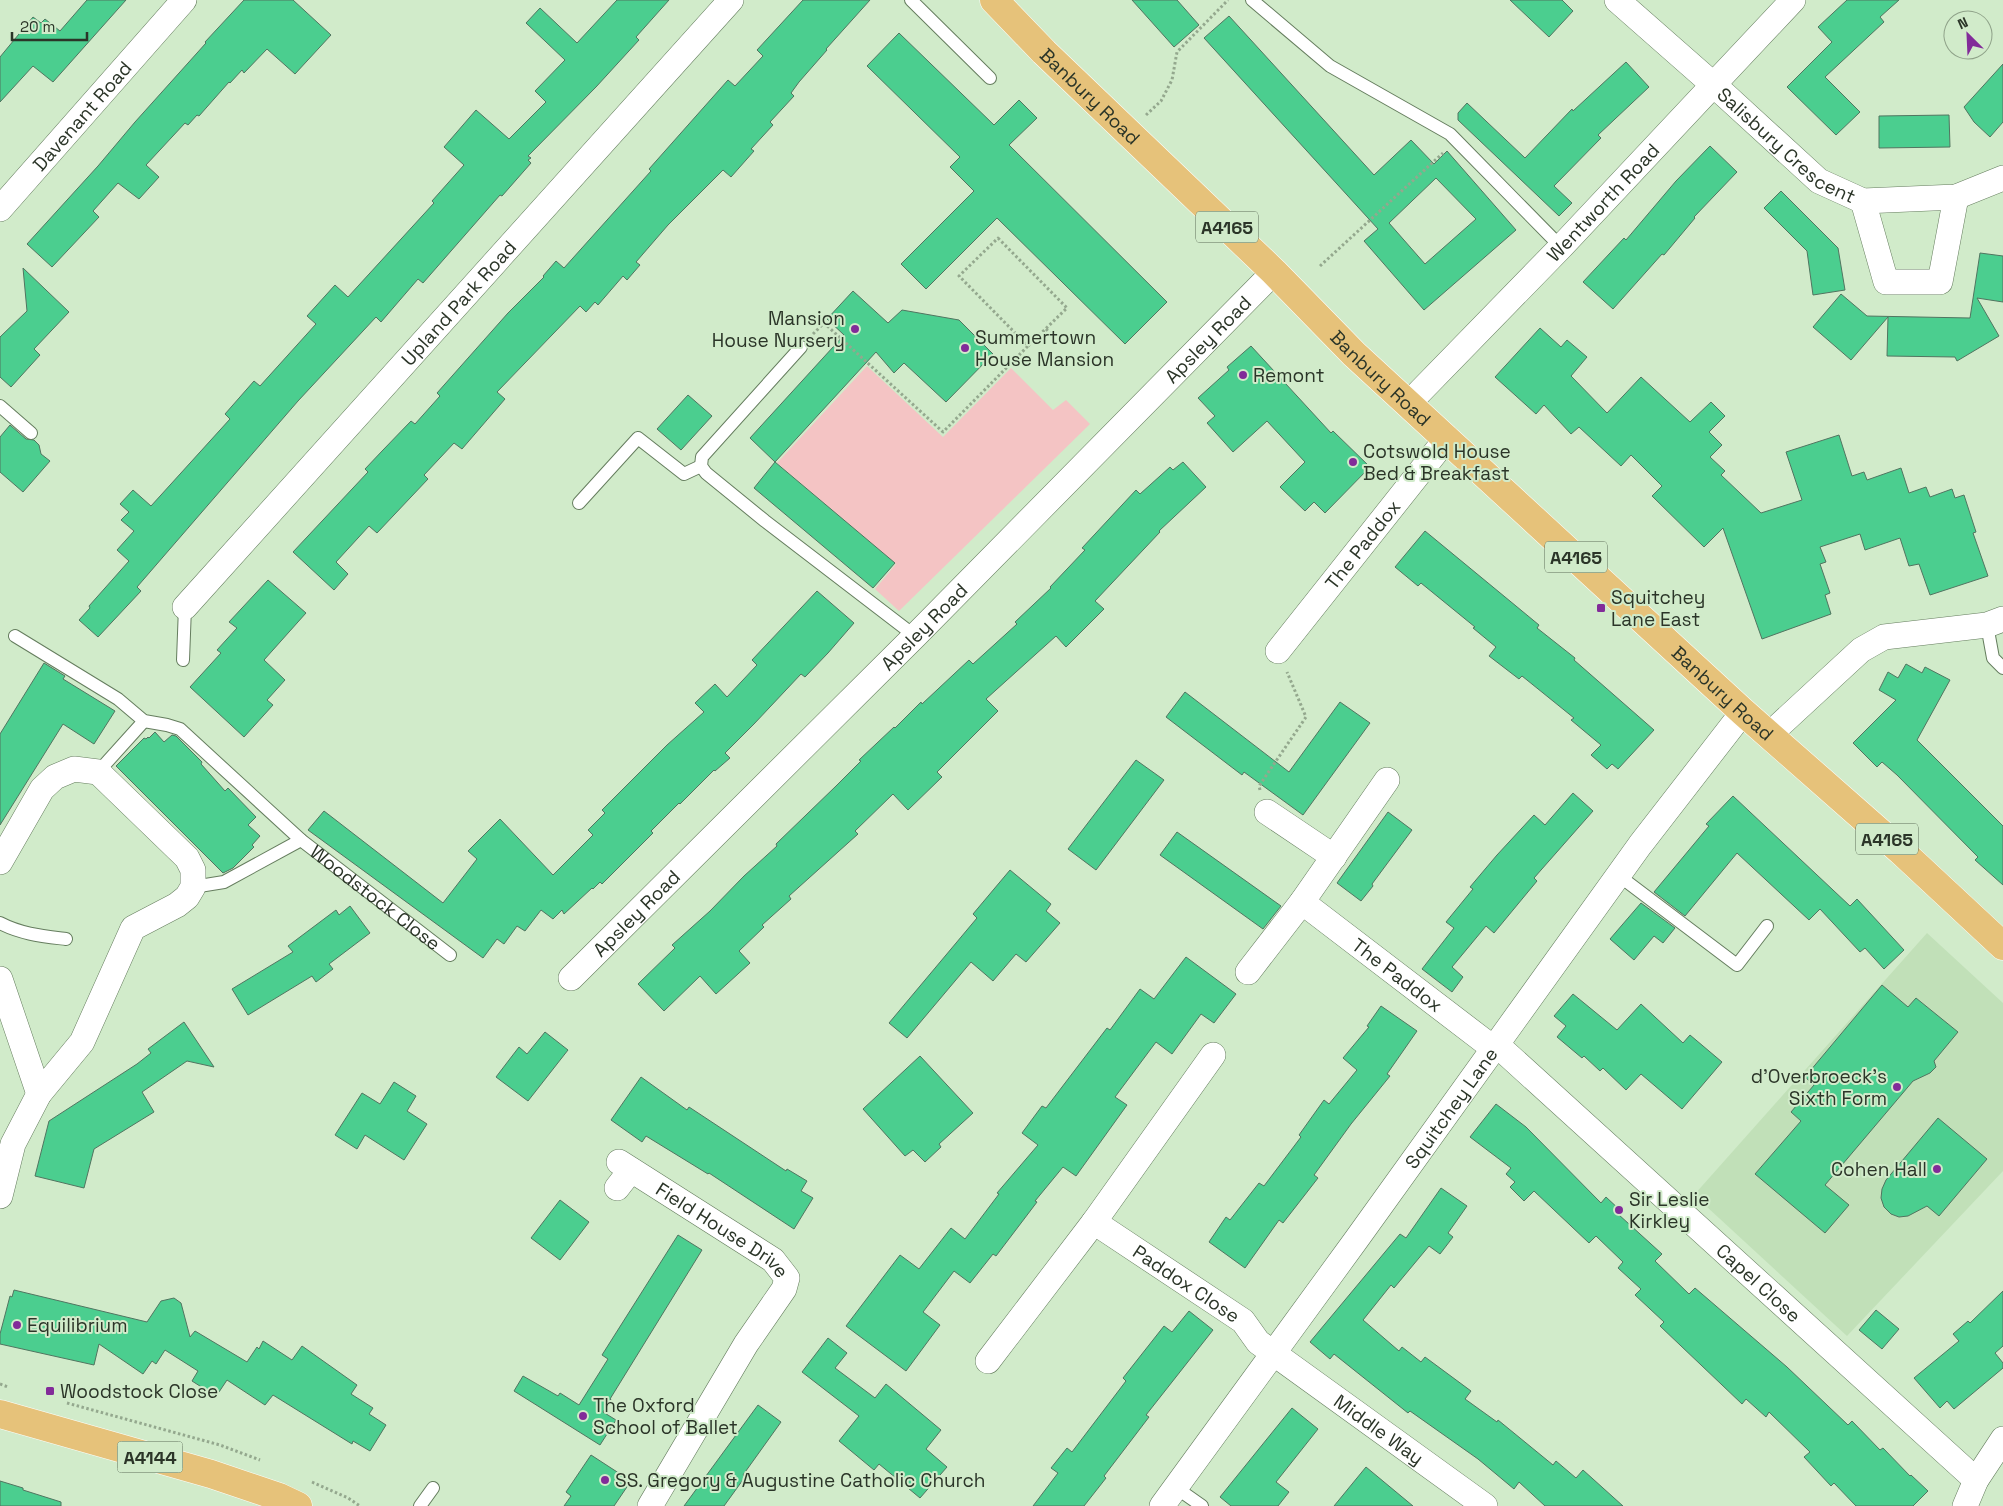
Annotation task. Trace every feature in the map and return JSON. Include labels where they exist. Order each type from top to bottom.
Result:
[{"type":"main road","name":"Banbury Road","points":[[994,0],[1044,52],[1274,272],[1354,354],[1743,712],[1770,734],[2003,946]]},
{"type":"main road","name":"A4144","points":[[0,1414],[211,1474],[279,1497],[298,1506]]},
{"type":"street","name":"Davenant Road","points":[[0,209],[184,0]]},
{"type":"street","name":"Upland Park Road","points":[[185,607],[732,0]]},
{"type":"street","name":"Salisbury Crescent","points":[[1617,0],[1819,181],[1863,201],[1956,197],[2003,178]]},
{"type":"street","name":"Wentworth Road","points":[[1409,403],[1561,247],[1712,84],[1793,0]]},
{"type":"street","name":"Salisbury Crescent","points":[[1863,201],[1886,282],[1940,282],[1956,197]]},
{"type":"street","name":"Apsley Road","points":[[571,978],[915,636],[1274,272]]},
{"type":"street","name":"The Paddox","points":[[1278,651],[1447,438]]},
{"type":"street","points":[[1770,734],[1860,650],[1884,637],[1995,622]]},
{"type":"street","name":"Squitchey Lane","points":[[1168,1497],[1618,874],[1743,712]]},
{"type":"street","points":[[0,862],[42,789],[55,777],[74,769],[98,772],[187,858],[193,870],[193,887],[188,897],[177,905],[133,928],[82,1042],[39,1094],[13,1144],[0,1196]]},
{"type":"street","points":[[1248,972],[1302,902],[1386,780]]},
{"type":"street","points":[[1267,812],[1334,857]]},
{"type":"street","name":"The Paddox","points":[[1302,902],[1494,1046]]},
{"type":"street","points":[[0,979],[39,1094]]},
{"type":"street","name":"Capel Close","points":[[1494,1046],[1976,1480]]},
{"type":"street","points":[[988,1361],[1094,1222],[1213,1055]]},
{"type":"street","name":"Field House Drive","points":[[622,1173],[774,1260],[787,1278],[784,1289],[746,1344],[650,1506]]},
{"type":"street","name":"Paddox Close","points":[[1094,1222],[1243,1321],[1258,1342],[1273,1353]]},
{"type":"street","name":"Middle Way","points":[[1273,1353],[1484,1506]]},
{"type":"street","points":[[1965,1506],[1976,1480],[2003,1439]]},
{"type":"lane","points":[[911,0],[990,78]]},
{"type":"lane","points":[[1252,0],[1330,66],[1450,134],[1561,247]]},
{"type":"lane","points":[[801,347],[702,457],[702,466],[706,473],[766,521],[915,636]]},
{"type":"lane","points":[[0,406],[31,433]]},
{"type":"lane","points":[[579,503],[638,438],[684,474],[702,466]]},
{"type":"lane","points":[[183,660],[185,607]]},
{"type":"lane","points":[[1995,622],[1993,658],[2003,668]]},
{"type":"lane","points":[[15,636],[118,699],[144,721],[98,772]]},
{"type":"lane","name":"Woodstock Close","points":[[144,721],[168,725],[180,730],[301,840],[450,955]]},
{"type":"lane","name":"Woodstock Close","points":[[193,887],[224,882],[301,840]]},
{"type":"lane","points":[[1618,874],[1737,965],[1768,926]]},
{"type":"lane","points":[[0,923],[14,930],[34,935],[66,939]]},
{"type":"lane","points":[[420,1506],[432,1488]]},
{"type":"lane","points":[[1168,1497],[1202,1506]]},
{"type":"path","points":[[1146,116],[1161,101],[1172,80],[1177,52],[1228,0]]},
{"type":"path","points":[[1320,266],[1457,140]]},
{"type":"path","points":[[801,347],[824,323],[943,432],[1067,308],[998,238],[959,276],[1028,346]]},
{"type":"path","points":[[1046,328],[1054,338]]},
{"type":"path","points":[[1267,812],[1259,786],[1306,717],[1278,651]]},
{"type":"shaded area","points":[[867,366],[943,437],[1011,368],[1053,410],[1066,400],[1090,424],[899,611],[875,589],[896,564],[777,463]]},
{"type":"shaded area","name":"d'Overbroeck's Sixth Form","points":[[1927,933],[2003,1003],[2003,1171],[1847,1336],[1694,1195]]},
{"type":"building","points":[[87,0],[126,0],[53,82],[33,66],[0,102],[0,57],[33,17],[41,23],[45,19],[60,31]]},
{"type":"building","points":[[244,0],[293,0],[331,35],[295,74],[267,49],[244,73],[242,70],[229,82],[199,116],[197,115],[188,125],[185,123],[146,165],[159,177],[139,199],[118,183],[93,211],[99,217],[52,267],[27,244]]},
{"type":"building","points":[[617,0],[669,0],[636,37],[639,40],[528,156],[531,158],[528,160],[531,163],[502,196],[500,195],[423,283],[418,279],[381,322],[376,317],[298,401],[137,587],[141,591],[98,637],[79,620],[129,561],[117,550],[134,531],[121,520],[129,512],[120,504],[133,490],[151,506],[230,419],[225,414],[254,381],[260,386],[316,324],[307,316],[335,285],[348,297],[434,203],[432,201],[464,165],[444,147],[476,110],[509,139],[546,102],[535,91],[565,60],[526,23],[540,8],[577,43]]},
{"type":"building","points":[[803,0],[870,0],[799,82],[791,93],[794,96],[770,122],[773,125],[751,149],[754,151],[731,177],[723,170],[668,225],[636,262],[640,265],[627,280],[623,276],[598,305],[595,302],[586,312],[580,306],[497,392],[505,399],[462,449],[454,443],[424,475],[428,479],[377,533],[369,526],[336,562],[348,574],[334,590],[293,552],[368,472],[365,469],[383,450],[411,421],[415,424],[440,396],[437,393],[508,313],[544,277],[556,261],[564,268],[651,171],[649,169],[728,80],[735,86],[763,56],[757,50]]},
{"type":"building","points":[[1132,0],[1177,0],[1199,25],[1174,47]]},
{"type":"building","points":[[1510,0],[1562,0],[1573,11],[1549,37]]},
{"type":"building","points":[[1847,0],[1899,0],[1880,17],[1884,22],[1825,77],[1860,112],[1836,135],[1787,87],[1832,42],[1818,27]]},
{"type":"building","points":[[1229,16],[1374,175],[1411,140],[1434,164],[1447,151],[1516,230],[1424,310],[1364,241],[1378,229],[1204,38]],"holes":[[[1436,178],[1476,219],[1425,264],[1389,223]]]},
{"type":"building","points":[[899,33],[994,125],[1019,100],[1037,118],[1009,145],[1167,302],[1125,344],[997,218],[926,289],[901,264],[974,191],[950,167],[960,157],[867,66]]},
{"type":"building","points":[[1626,62],[1649,87],[1598,135],[1601,138],[1554,186],[1572,203],[1559,216],[1458,120],[1458,113],[1467,103],[1525,158],[1572,109],[1573,111]]},
{"type":"building","points":[[2003,64],[2003,122],[1990,137],[1974,122],[1964,107]]},
{"type":"building","points":[[1949,115],[1950,147],[1879,148],[1879,116]]},
{"type":"building","points":[[1710,146],[1737,172],[1694,217],[1664,255],[1662,254],[1613,309],[1583,282],[1624,238],[1626,240],[1676,181]]},
{"type":"building","points":[[1781,191],[1838,248],[1845,290],[1813,295],[1807,251],[1764,208]]},
{"type":"building","points":[[1980,253],[2003,256],[2003,302],[1977,298],[1999,336],[1957,361],[1955,357],[1887,356],[1888,317],[1851,360],[1813,327],[1841,294],[1867,316],[1970,318]]},
{"type":"building","points":[[23,268],[69,312],[34,349],[40,355],[11,387],[0,377],[0,337],[27,311]]},
{"type":"building","points":[[853,291],[888,323],[902,310],[959,320],[993,354],[946,402],[904,363],[894,373],[876,352],[775,462],[750,438],[844,335],[827,319]]},
{"type":"building","points":[[1540,328],[1561,347],[1567,340],[1587,357],[1571,376],[1607,413],[1641,377],[1690,422],[1711,402],[1725,416],[1709,432],[1722,445],[1710,457],[1725,471],[1721,475],[1761,513],[1802,500],[1786,452],[1839,435],[1852,476],[1864,472],[1867,480],[1901,468],[1909,493],[1926,487],[1930,497],[1952,489],[1955,498],[1964,495],[1976,532],[1973,533],[1988,576],[1930,595],[1919,564],[1909,566],[1900,538],[1865,550],[1860,534],[1820,547],[1826,562],[1820,564],[1830,593],[1825,595],[1831,614],[1762,639],[1723,528],[1704,547],[1652,496],[1662,486],[1631,455],[1621,466],[1579,427],[1571,434],[1544,405],[1536,414],[1495,377]]},
{"type":"building","points":[[1251,346],[1331,433],[1333,431],[1370,467],[1325,513],[1314,502],[1305,511],[1280,487],[1305,462],[1267,421],[1233,452],[1207,423],[1215,416],[1198,398],[1229,370],[1227,367]]},
{"type":"building","points":[[688,395],[712,416],[681,450],[657,429]]},
{"type":"building","points":[[10,425],[26,439],[34,440],[39,445],[41,454],[50,461],[23,492],[0,472],[0,437]]},
{"type":"building","points":[[775,462],[895,563],[873,588],[754,488]]},
{"type":"building","points":[[1183,462],[1206,487],[1159,531],[1095,601],[1104,609],[1066,647],[1056,636],[986,699],[998,711],[937,772],[942,777],[908,810],[893,794],[855,831],[858,834],[789,896],[791,899],[762,925],[764,927],[739,951],[750,963],[716,994],[700,976],[664,1011],[638,984],[675,948],[672,945],[777,846],[776,844],[894,727],[921,702],[922,704],[969,660],[973,664],[1017,624],[1015,622],[1051,588],[1085,550],[1082,548],[1136,490],[1140,494],[1170,467],[1173,470]]},
{"type":"building","points":[[1425,531],[1539,625],[1537,628],[1575,658],[1574,660],[1654,730],[1618,769],[1612,764],[1607,769],[1591,755],[1601,745],[1571,720],[1574,718],[1522,676],[1519,679],[1489,656],[1496,647],[1473,628],[1475,627],[1421,583],[1418,586],[1395,567]]},
{"type":"building","points":[[268,580],[306,613],[264,660],[285,680],[267,700],[273,705],[244,737],[190,687],[221,653],[217,650],[237,628],[229,622]]},
{"type":"building","points":[[817,591],[854,623],[828,653],[805,677],[801,674],[725,753],[730,758],[714,770],[679,803],[651,831],[653,833],[602,884],[600,882],[564,914],[562,910],[553,919],[541,910],[525,931],[517,926],[504,944],[497,939],[483,958],[308,830],[324,811],[443,903],[477,859],[468,851],[500,819],[553,875],[593,835],[588,830],[605,813],[602,810],[667,745],[704,712],[695,703],[715,684],[727,697],[757,665],[752,660]]},
{"type":"building","points":[[44,663],[65,676],[63,679],[115,711],[94,744],[63,724],[0,825],[0,734]]},
{"type":"building","points":[[1906,664],[1922,673],[1925,667],[1950,680],[1917,740],[2003,826],[2003,885],[1975,860],[1978,857],[1897,775],[1882,762],[1877,767],[1853,743],[1896,700],[1879,690],[1888,672],[1898,678]]},
{"type":"building","points":[[1185,692],[1289,772],[1340,702],[1370,723],[1303,815],[1244,772],[1242,775],[1166,717]]},
{"type":"building","points":[[155,732],[164,742],[172,735],[176,736],[202,762],[201,764],[225,791],[228,788],[256,817],[248,825],[260,836],[252,845],[254,847],[233,868],[223,873],[116,766],[144,738],[149,738]]},
{"type":"building","points":[[1136,760],[1164,780],[1096,870],[1068,849]]},
{"type":"building","points":[[1573,793],[1593,811],[1534,878],[1537,881],[1494,933],[1486,926],[1452,967],[1463,977],[1452,992],[1422,969],[1454,928],[1446,922],[1473,889],[1470,887],[1534,815],[1545,825]]},
{"type":"building","points":[[1733,796],[1850,906],[1857,899],[1904,950],[1884,969],[1865,948],[1860,952],[1820,909],[1809,920],[1737,853],[1685,916],[1654,892],[1709,826],[1706,824]]},
{"type":"building","points":[[1388,812],[1412,830],[1361,901],[1337,883]]},
{"type":"building","points":[[1177,832],[1281,906],[1263,929],[1160,855]]},
{"type":"building","points":[[1010,870],[1051,904],[1046,911],[1060,923],[1026,962],[1016,954],[993,981],[971,962],[907,1038],[889,1023],[977,918],[973,914]]},
{"type":"building","points":[[1641,903],[1675,928],[1663,943],[1654,936],[1634,960],[1610,939]]},
{"type":"building","points":[[350,906],[370,933],[329,964],[333,969],[316,982],[312,976],[248,1015],[232,989],[293,952],[288,946],[336,910],[339,915]]},
{"type":"building","points":[[1186,957],[1236,994],[1214,1023],[1201,1014],[1172,1054],[1156,1042],[1115,1097],[1127,1105],[1076,1176],[1063,1167],[1035,1201],[1037,1202],[996,1256],[993,1254],[970,1283],[954,1271],[923,1312],[940,1325],[906,1371],[846,1326],[900,1255],[919,1269],[951,1228],[965,1239],[999,1194],[997,1193],[1038,1145],[1022,1133],[1042,1106],[1046,1108],[1107,1028],[1110,1030],[1140,989],[1154,999]]},
{"type":"building","points":[[1882,985],[1908,1007],[1916,998],[1958,1032],[1934,1061],[1936,1067],[1930,1073],[1913,1081],[1825,1185],[1849,1205],[1825,1233],[1755,1174],[1801,1121],[1791,1112],[1814,1085],[1805,1077]]},
{"type":"building","points":[[1573,994],[1617,1030],[1641,1004],[1683,1043],[1690,1035],[1722,1062],[1682,1109],[1641,1074],[1626,1090],[1603,1068],[1600,1071],[1584,1056],[1582,1058],[1557,1037],[1566,1026],[1554,1016]]},
{"type":"building","points":[[1381,1006],[1417,1031],[1387,1074],[1390,1076],[1351,1124],[1314,1175],[1318,1178],[1283,1223],[1279,1220],[1245,1268],[1209,1242],[1226,1217],[1230,1220],[1259,1183],[1264,1186],[1301,1137],[1299,1135],[1324,1100],[1329,1104],[1357,1070],[1343,1058],[1369,1027],[1367,1026]]},
{"type":"building","points":[[184,1022],[214,1067],[187,1061],[142,1092],[154,1112],[94,1149],[84,1188],[35,1176],[49,1121],[137,1064],[151,1053],[148,1049]]},
{"type":"building","points":[[545,1032],[568,1050],[528,1101],[496,1077],[519,1047],[527,1054]]},
{"type":"building","points":[[920,1056],[973,1113],[939,1144],[941,1147],[925,1162],[913,1150],[905,1156],[863,1109]]},
{"type":"building","points":[[641,1077],[687,1110],[689,1107],[786,1171],[787,1169],[807,1181],[801,1191],[813,1198],[794,1229],[709,1173],[646,1136],[642,1142],[611,1120]]},
{"type":"building","points":[[394,1082],[416,1096],[407,1111],[427,1124],[404,1160],[365,1135],[357,1149],[335,1135],[362,1093],[380,1104]]},
{"type":"building","points":[[1496,1104],[1526,1127],[1601,1203],[1606,1197],[1621,1211],[1618,1214],[1662,1254],[1655,1261],[1689,1294],[1695,1288],[1787,1367],[1848,1425],[1852,1421],[1880,1450],[1883,1448],[1910,1476],[1928,1491],[1913,1506],[1856,1506],[1834,1483],[1831,1486],[1804,1457],[1810,1452],[1769,1412],[1766,1417],[1746,1399],[1742,1404],[1660,1326],[1664,1322],[1635,1295],[1641,1289],[1618,1268],[1623,1262],[1596,1236],[1589,1243],[1534,1191],[1524,1201],[1510,1187],[1515,1182],[1506,1174],[1511,1168],[1470,1137]]},
{"type":"building","name":"Cohen Hall","points":[[1938,1118],[1987,1159],[1939,1216],[1927,1206],[1908,1216],[1899,1217],[1891,1214],[1884,1207],[1881,1198],[1886,1180]]},
{"type":"building","points":[[1441,1188],[1467,1206],[1448,1233],[1453,1237],[1440,1254],[1429,1246],[1394,1288],[1391,1285],[1363,1320],[1399,1351],[1402,1347],[1421,1362],[1425,1357],[1471,1391],[1465,1399],[1497,1422],[1498,1420],[1553,1465],[1556,1461],[1576,1478],[1583,1470],[1623,1506],[1545,1506],[1519,1482],[1514,1489],[1478,1459],[1410,1411],[1408,1413],[1334,1354],[1330,1359],[1310,1342],[1400,1234],[1406,1238]]},
{"type":"building","points":[[560,1200],[589,1222],[560,1260],[531,1238]]},
{"type":"building","points":[[678,1235],[702,1250],[603,1412],[616,1420],[600,1445],[514,1391],[523,1376],[558,1396],[560,1393],[579,1405],[608,1359],[602,1355]]},
{"type":"building","points":[[14,1290],[147,1322],[161,1301],[174,1298],[181,1303],[190,1337],[195,1331],[247,1362],[257,1347],[259,1349],[263,1341],[292,1360],[302,1346],[357,1385],[351,1394],[373,1408],[369,1414],[386,1425],[370,1451],[353,1441],[352,1444],[273,1395],[265,1405],[227,1380],[219,1392],[203,1398],[203,1388],[192,1381],[198,1371],[165,1350],[156,1364],[152,1361],[143,1374],[99,1344],[94,1365],[0,1344],[0,1334],[10,1296],[12,1297]]},
{"type":"building","points":[[2003,1291],[2003,1346],[1995,1353],[2003,1363],[2003,1368],[1954,1409],[1947,1401],[1940,1408],[1914,1378],[1959,1341],[1953,1334],[1968,1321],[1970,1323]]},
{"type":"building","points":[[1876,1310],[1899,1329],[1882,1349],[1859,1330]]},
{"type":"building","points":[[1189,1311],[1213,1330],[1146,1415],[1149,1417],[1104,1476],[1106,1478],[1084,1506],[1033,1506],[1058,1473],[1051,1468],[1067,1448],[1072,1452],[1126,1381],[1123,1378],[1164,1326],[1172,1332]]},
{"type":"building","points":[[828,1338],[847,1353],[835,1368],[875,1398],[886,1384],[941,1430],[926,1449],[947,1467],[920,1498],[879,1464],[874,1470],[839,1441],[859,1416],[802,1372]]},
{"type":"building","points":[[758,1405],[781,1422],[743,1475],[745,1477],[724,1506],[684,1506]]},
{"type":"building","points":[[1292,1408],[1318,1429],[1276,1482],[1289,1492],[1278,1506],[1231,1506],[1220,1497]]},
{"type":"building","name":"SS. Gregory & Augustine Catholic Church","points":[[591,1455],[631,1481],[614,1506],[564,1506],[571,1496],[566,1492]]},
{"type":"building","points":[[1366,1467],[1413,1506],[1334,1506]]},
{"type":"building","points":[[0,1481],[61,1502],[61,1506],[0,1506]]},
{"type":"place","name":"Mansion House Nursery","points":[[855,329]]},
{"type":"place","name":"Summertown House Mansion","points":[[965,348]]},
{"type":"place","name":"Remont","points":[[1243,375]]},
{"type":"place","name":"Cotswold House Bed & Breakfast","points":[[1353,462]]},
{"type":"place","name":"Squitchey Lane East","points":[[1601,608]]},
{"type":"place","name":"d'Overbroeck's Sixth Form","points":[[1897,1087]]},
{"type":"place","name":"Cohen Hall","points":[[1937,1169]]},
{"type":"place","name":"Sir Leslie Kirkley","points":[[1619,1210]]},
{"type":"place","name":"Equilibrium","points":[[17,1325]]},
{"type":"place","name":"Woodstock Close","points":[[50,1391]]},
{"type":"place","name":"The Oxford School of Ballet","points":[[583,1416]]},
{"type":"place","name":"SS. Gregory & Augustine Catholic Church","points":[[605,1480]]}]
